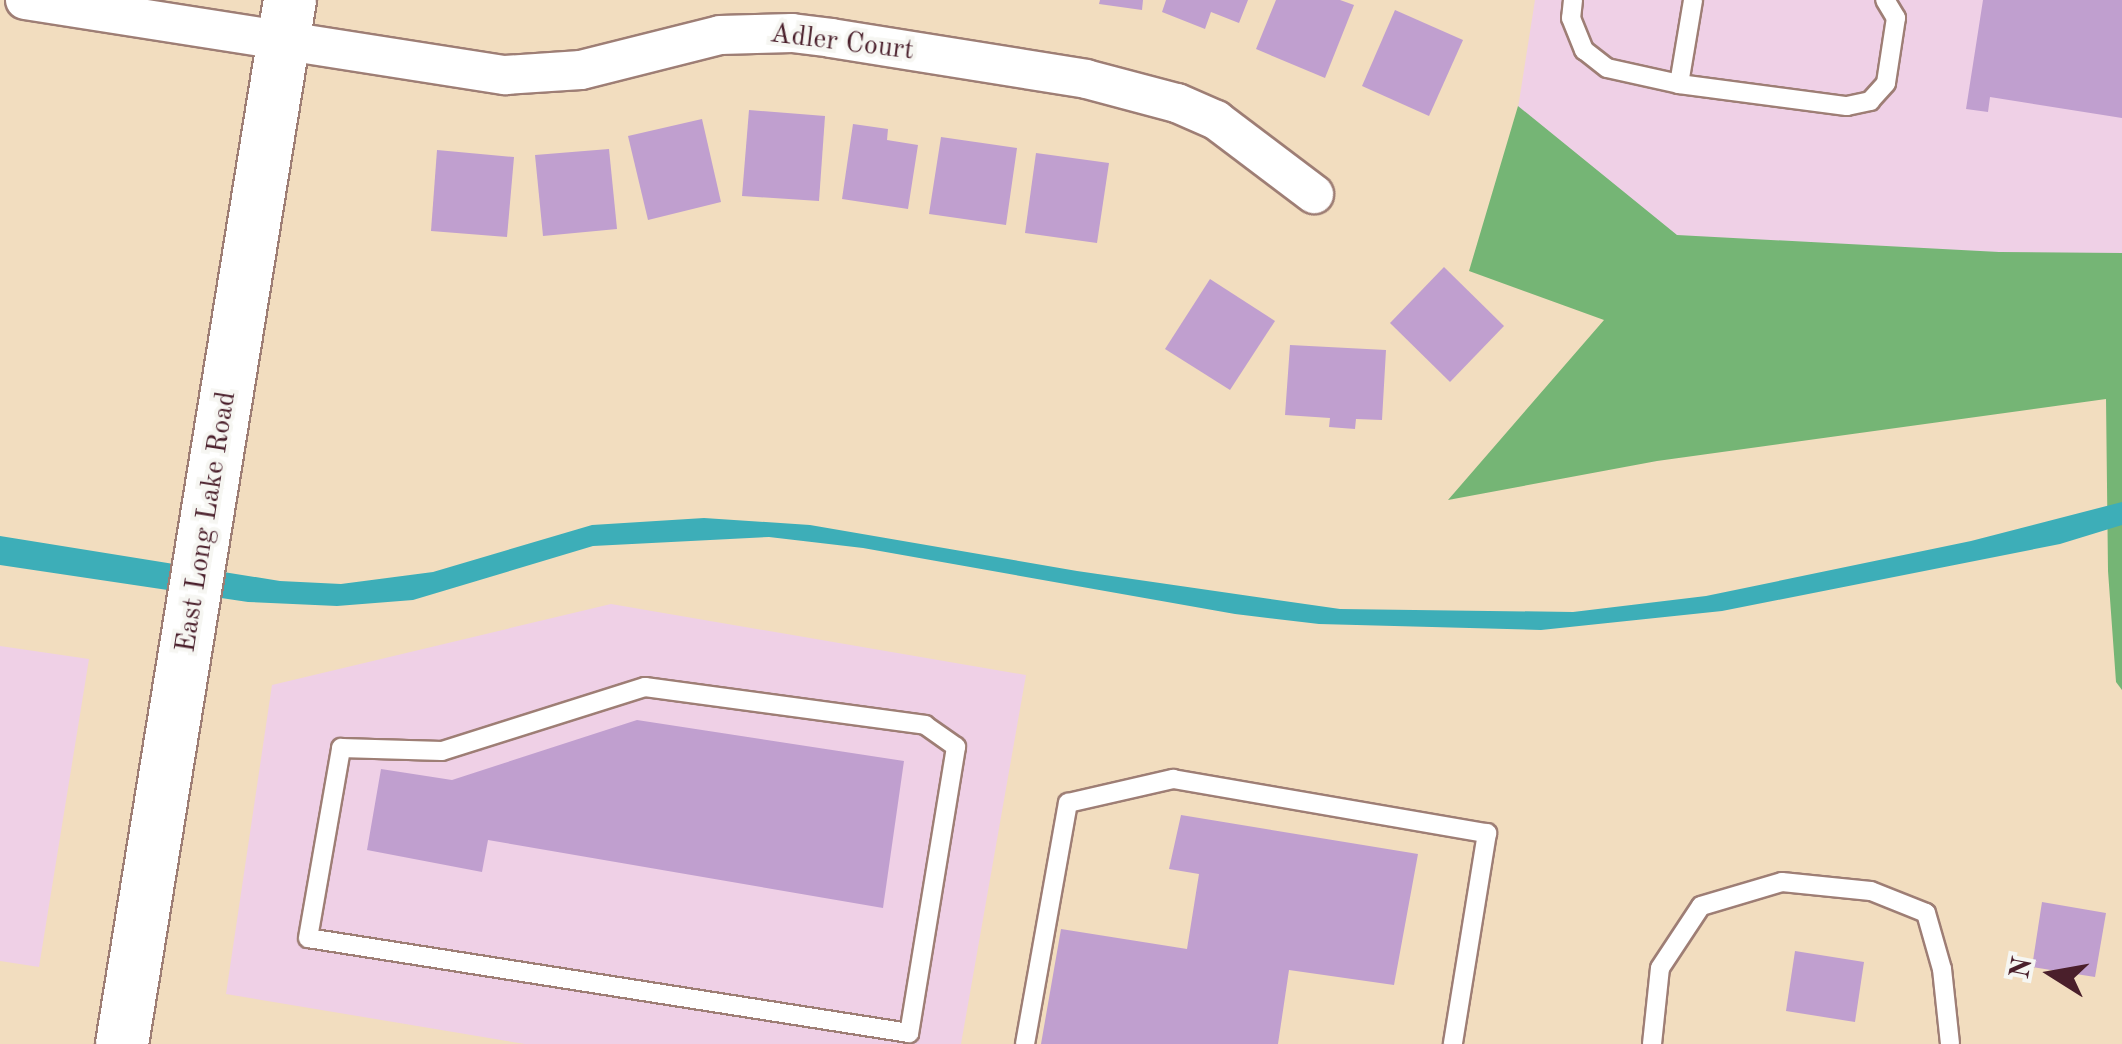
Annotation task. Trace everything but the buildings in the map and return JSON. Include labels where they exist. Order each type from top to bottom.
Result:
[{"type":"main road","name":"East Long Lake Road","points":[[122,1044],[287,21]]},
{"type":"street","name":"Adler Court","points":[[26,0],[287,21],[471,73],[542,75],[580,70],[720,35],[792,32],[1086,79],[1177,103],[1216,120],[1314,194]]},
{"type":"lane","points":[[1573,0],[1570,18],[1584,50],[1607,68],[1680,84],[1847,106],[1870,100],[1886,83],[1896,18],[1886,0]]},
{"type":"lane","points":[[1680,84],[1692,0]]},
{"type":"lane","points":[[645,687],[925,726],[956,747],[909,1033],[308,938],[341,748],[442,752],[645,687]]},
{"type":"lane","points":[[1025,1044],[1068,803],[1173,778],[1488,833],[1453,1044]]},
{"type":"lane","points":[[1652,1044],[1660,968],[1702,906],[1782,882],[1870,891],[1926,913],[1942,969],[1950,1044]]},
{"type":"shaded area","points":[[1535,0],[2122,0],[2122,333],[1498,235]]},
{"type":"shaded area","points":[[611,604],[1026,675],[961,1044],[525,1044],[226,994],[272,685]]},
{"type":"shaded area","points":[[0,646],[89,659],[39,967],[0,961]]},
{"type":"green space","points":[[1518,106],[1677,235],[1999,252],[2122,253],[2122,690],[2116,682],[2108,571],[2106,399],[1657,461],[1448,500],[1604,320],[1469,271]]},
{"type":"water","points":[[2122,502],[2122,525],[2060,544],[1722,611],[1541,630],[1319,624],[1235,614],[863,548],[769,537],[593,546],[413,600],[337,606],[248,602],[0,565],[0,536],[280,581],[341,584],[433,572],[592,525],[704,518],[810,525],[1077,571],[1340,609],[1573,612],[1706,596],[1971,541]]}]
